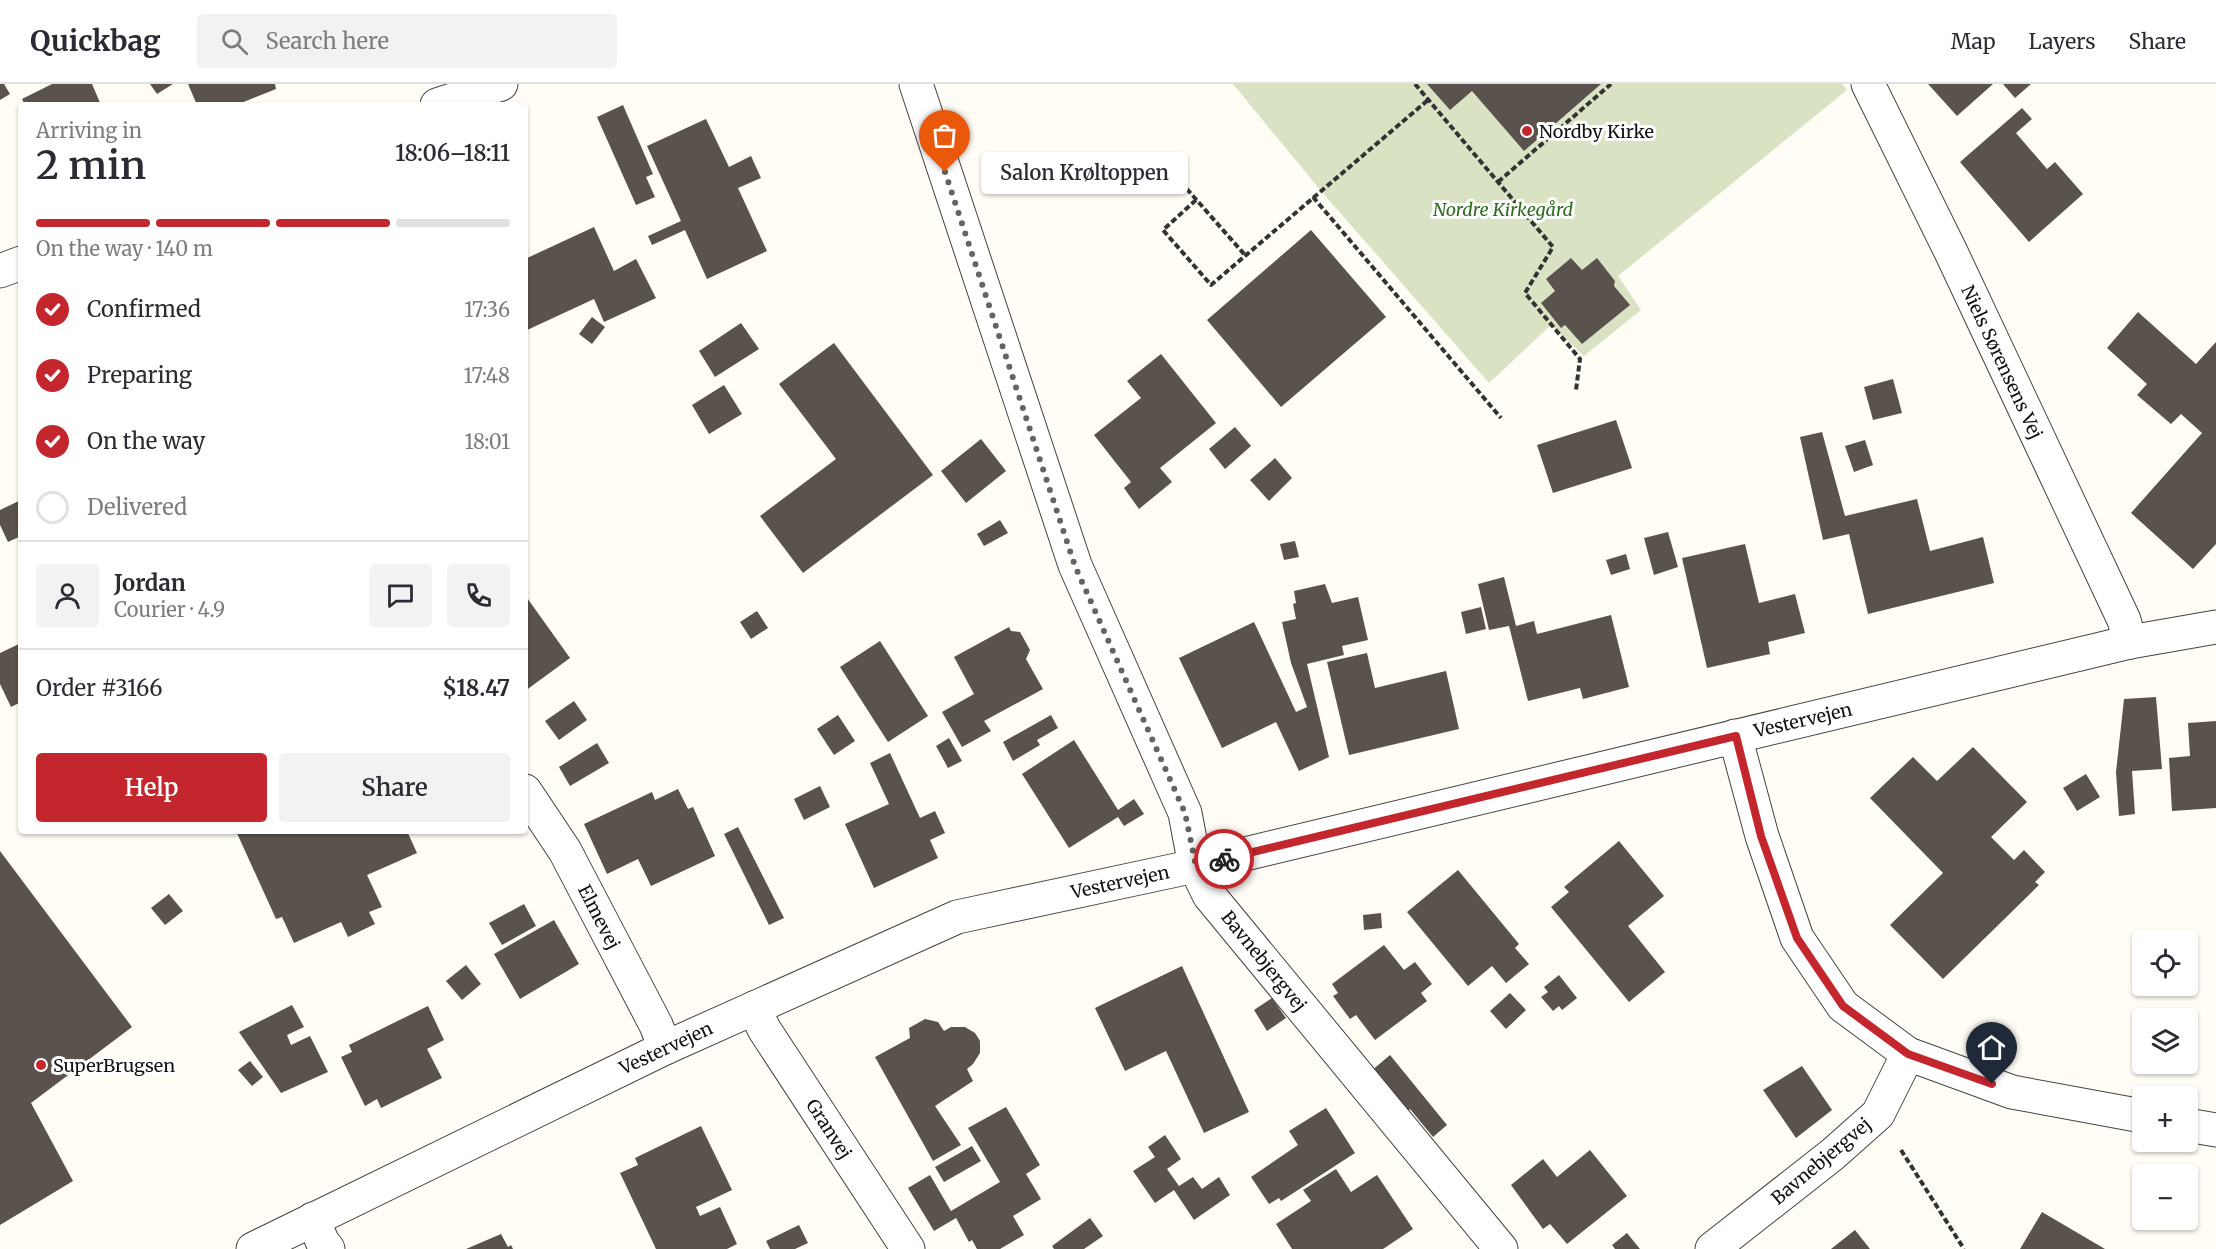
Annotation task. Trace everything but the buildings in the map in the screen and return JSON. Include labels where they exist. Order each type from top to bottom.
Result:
[{"type":"street","points":[[446,102],[501,84]]},
{"type":"street","name":"Bavnebjergvej","points":[[916,84],[1075,566],[1185,813],[1196,866],[1209,895],[1501,1249]]},
{"type":"street","name":"Niels Sørensens Vej","points":[[1868,84],[1951,252],[2124,620],[2130,642]]},
{"type":"street","points":[[0,271],[18,264]]},
{"type":"street","name":"Vestervejen","points":[[253,1249],[665,1048],[957,917],[1196,866],[2130,642],[2216,627]]},
{"type":"street","points":[[1736,736],[1761,836],[1797,938],[1843,1006],[1908,1054],[2013,1092],[2132,1114]]},
{"type":"street","name":"Elmevej","points":[[528,796],[565,851],[656,1025],[665,1048]]},
{"type":"street","name":"Granvej","points":[[754,1008],[764,1029],[908,1249]]},
{"type":"street","name":"Bavnebjergvej","points":[[1712,1249],[1833,1154],[1878,1114],[1908,1054]]},
{"type":"street","points":[[2198,1127],[2216,1130]]},
{"type":"street","points":[[313,1219],[328,1249]]},
{"type":"path","points":[[1415,84],[1553,247],[1525,293],[1580,359],[1576,390]]},
{"type":"path","points":[[1498,182],[1611,84]]},
{"type":"path","points":[[1196,200],[1163,230],[1210,285],[1428,100]]},
{"type":"path","points":[[1156,155],[1245,255]]},
{"type":"path","points":[[1313,197],[1501,418]]},
{"type":"path","points":[[1878,1114],[1964,1249]]},
{"type":"green space","name":"Nordre Kirkegård","points":[[1233,84],[1842,84],[1847,90],[1618,276],[1641,310],[1584,356],[1551,325],[1489,383],[1321,191]]},
{"type":"way so far","points":[[945,172],[1075,566],[1185,813],[1196,866],[1224,859]]},
{"type":"place","name":"Nordby Kirke","points":[[1527,131]]},
{"type":"place","name":"Salon Krøltoppen","points":[[945,172]]},
{"type":"place","name":"SuperBrugsen","points":[[41,1065]]},
{"type":"route","points":[[1224,859],[1736,736],[1761,836],[1797,938],[1843,1006],[1908,1054],[1992,1084]]}]
